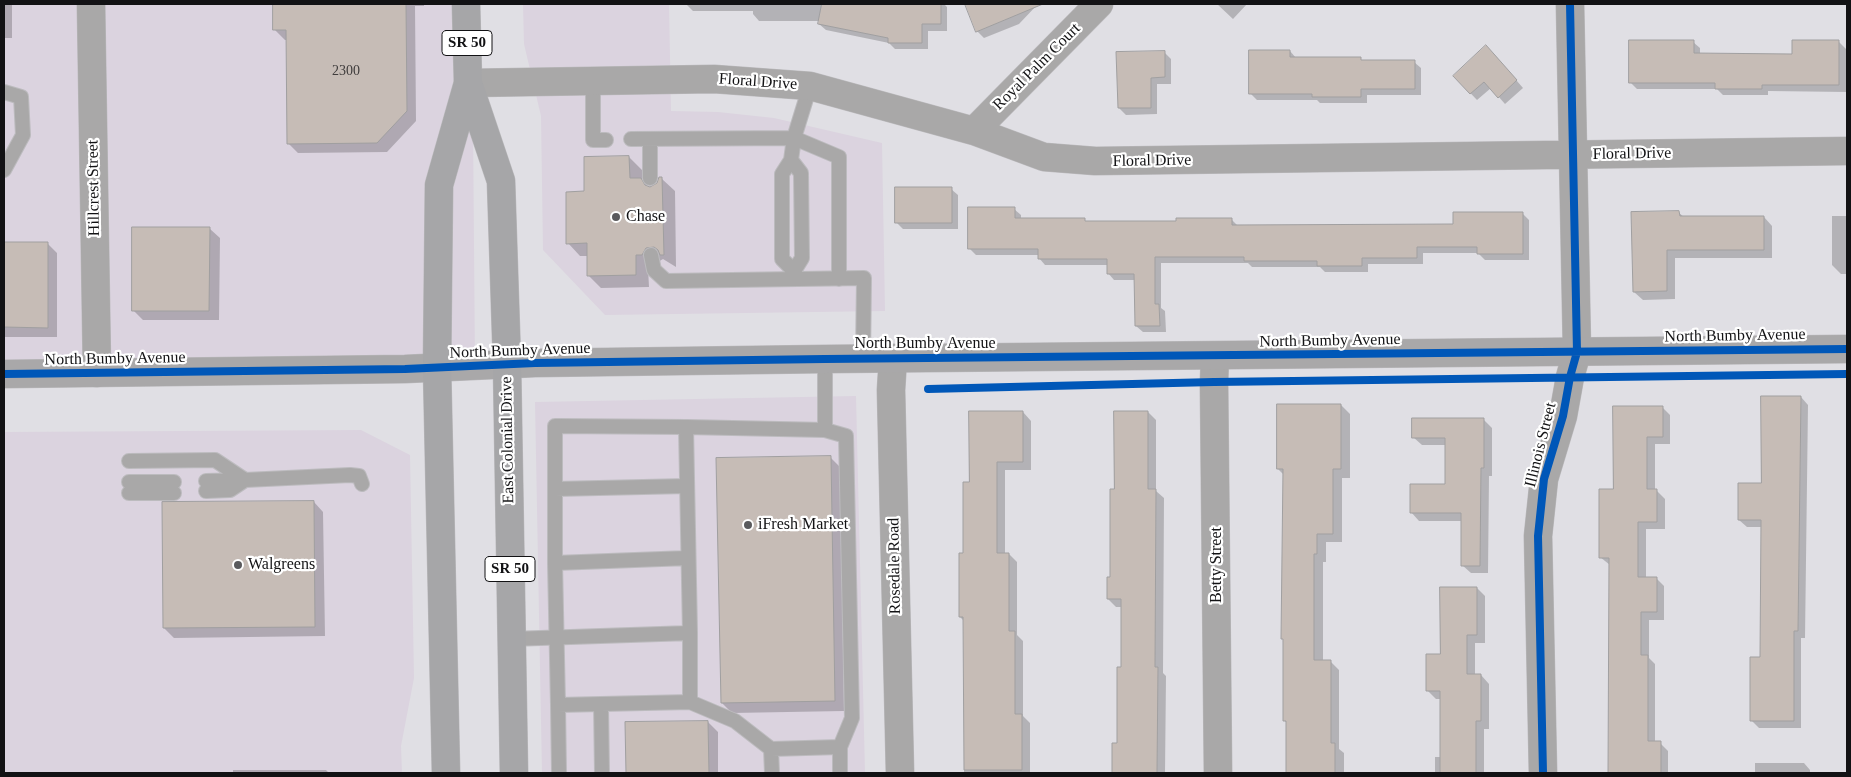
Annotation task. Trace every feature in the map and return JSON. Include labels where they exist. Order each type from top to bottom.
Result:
[{"type":"highway","name":"East Colonial Drive","points":[[446,773],[437,367],[439,185],[468,83],[466,4]]},
{"type":"highway","name":"East Colonial Drive","points":[[468,83],[502,181],[514,773]]},
{"type":"street","name":"Hillcrest Street","points":[[91,4],[97,373]]},
{"type":"street","name":"Royal Palm Court","points":[[974,131],[1099,4]]},
{"type":"street","name":"Illinois Street","points":[[1543,773],[1538,536],[1544,479],[1563,416],[1570,377],[1578,352],[1570,4]]},
{"type":"street","name":"Floral Drive","points":[[468,83],[714,78],[810,86],[974,131],[1044,157],[1095,161],[1847,151]]},
{"type":"street","name":"North Bumby Avenue","points":[[4,374],[892,358],[1847,349]]},
{"type":"street","name":"Betty Street","points":[[1215,356],[1218,773]]},
{"type":"street","name":"Rosedale Road","points":[[892,358],[891,390],[900,773]]},
{"type":"lane","points":[[593,81],[593,140],[606,140]]},
{"type":"lane","points":[[794,275],[782,260],[782,174],[791,160],[794,138],[810,86]]},
{"type":"lane","points":[[4,92],[21,97],[23,135],[4,170]]},
{"type":"lane","points":[[631,139],[794,138],[839,157],[839,279]]},
{"type":"lane","points":[[650,139],[650,178]]},
{"type":"lane","points":[[791,160],[801,173],[802,258],[794,275]]},
{"type":"lane","points":[[651,255],[654,270],[666,281],[794,275],[839,279],[864,278],[863,359]]},
{"type":"lane","points":[[825,359],[825,430]]},
{"type":"lane","points":[[559,773],[558,637],[555,563],[555,426],[825,430],[846,436],[852,718],[840,747],[840,773]]},
{"type":"lane","points":[[686,427],[690,702]]},
{"type":"lane","points":[[129,461],[215,460],[245,480]]},
{"type":"lane","points":[[206,486],[245,480],[350,474],[359,476],[362,484]]},
{"type":"lane","points":[[555,489],[687,486]]},
{"type":"lane","points":[[129,488],[174,487]]},
{"type":"lane","points":[[555,563],[688,558]]},
{"type":"lane","points":[[511,639],[690,632]]},
{"type":"lane","points":[[558,705],[690,702],[735,721],[771,750],[840,747]]},
{"type":"lane","points":[[601,704],[602,773]]},
{"type":"lane","points":[[771,750],[772,773]]},
{"type":"shaded area","points":[[4,4],[472,4],[475,367],[4,373]]},
{"type":"shaded area","points":[[523,4],[669,4],[671,111],[718,112],[774,118],[882,143],[885,311],[605,315],[543,250],[541,116],[524,44]]},
{"type":"shaded area","points":[[856,396],[865,773],[542,773],[535,402]]},
{"type":"shaded area","points":[[361,430],[410,455],[414,678],[401,746],[402,773],[4,773],[4,432]]},
{"type":"building","points":[[273,4],[406,4],[407,111],[377,143],[287,144],[286,30],[273,30]]},
{"type":"building","points":[[822,4],[941,4],[941,24],[922,24],[922,43],[888,43],[888,38],[818,24]]},
{"type":"building","points":[[965,4],[1043,4],[976,32]]},
{"type":"building","points":[[1629,40],[1694,40],[1694,53],[1792,54],[1792,40],[1839,40],[1839,85],[1762,85],[1762,89],[1715,89],[1715,83],[1629,83]]},
{"type":"building","points":[[1486,45],[1517,80],[1498,98],[1484,82],[1470,94],[1453,76]]},
{"type":"building","points":[[1249,50],[1290,50],[1290,57],[1361,57],[1361,60],[1415,60],[1415,89],[1361,89],[1361,97],[1312,97],[1312,94],[1249,94]]},
{"type":"building","points":[[1165,51],[1165,77],[1151,78],[1151,108],[1118,108],[1116,52]]},
{"type":"building","points":[[629,156],[630,178],[641,178],[645,185],[650,187],[657,183],[659,177],[662,177],[664,255],[660,255],[654,247],[646,248],[642,255],[636,255],[636,275],[587,276],[587,243],[566,244],[566,192],[584,191],[584,157]]},
{"type":"building","points":[[895,187],[952,187],[952,223],[895,223]]},
{"type":"building","points":[[968,207],[1015,207],[1015,218],[1085,218],[1085,221],[1176,221],[1176,218],[1232,218],[1232,225],[1453,224],[1453,212],[1523,212],[1523,254],[1477,254],[1477,247],[1417,247],[1417,258],[1362,258],[1362,266],[1317,266],[1317,261],[1244,261],[1244,257],[1155,257],[1155,304],[1159,304],[1160,326],[1135,326],[1134,274],[1107,274],[1107,259],[1038,259],[1038,249],[968,249]]},
{"type":"building","points":[[1679,211],[1680,216],[1764,216],[1764,250],[1667,250],[1667,291],[1633,292],[1631,212]]},
{"type":"building","points":[[132,227],[210,227],[209,311],[132,311]]},
{"type":"building","points":[[4,242],[48,242],[48,328],[4,327]]},
{"type":"building","points":[[1761,396],[1801,396],[1798,631],[1794,631],[1794,721],[1750,721],[1750,657],[1760,657],[1761,520],[1738,520],[1738,483],[1761,483]]},
{"type":"building","points":[[1277,404],[1341,404],[1341,469],[1333,469],[1333,534],[1317,534],[1317,554],[1314,554],[1314,660],[1331,660],[1331,743],[1335,743],[1335,773],[1286,773],[1286,721],[1283,721],[1283,639],[1281,639],[1283,469],[1277,469]]},
{"type":"building","points":[[1613,406],[1663,406],[1663,437],[1647,437],[1647,489],[1657,489],[1657,522],[1638,522],[1638,577],[1657,577],[1657,612],[1641,612],[1641,655],[1648,655],[1648,741],[1661,741],[1661,773],[1608,773],[1609,558],[1599,558],[1599,489],[1613,489]]},
{"type":"building","points":[[969,411],[1023,411],[1023,462],[997,462],[997,553],[1009,553],[1009,631],[1015,631],[1015,714],[1022,714],[1022,770],[964,770],[963,617],[959,617],[959,553],[963,553],[963,482],[969,482]]},
{"type":"building","points":[[1114,411],[1148,411],[1148,489],[1156,489],[1155,667],[1158,667],[1157,773],[1112,773],[1112,743],[1117,743],[1117,667],[1121,667],[1121,599],[1107,599],[1107,577],[1110,577],[1110,489],[1114,489]]},
{"type":"building","points":[[1412,418],[1484,418],[1484,468],[1481,468],[1480,566],[1461,566],[1461,513],[1410,513],[1410,484],[1445,484],[1445,438],[1412,438]]},
{"type":"building","points":[[831,456],[835,701],[721,703],[716,458]]},
{"type":"building","name":"Walgreens","points":[[314,501],[315,627],[163,628],[162,502]]},
{"type":"building","points":[[1440,587],[1477,587],[1477,635],[1467,635],[1467,674],[1481,674],[1481,721],[1476,721],[1476,773],[1440,773],[1440,691],[1426,691],[1426,654],[1440,654]]},
{"type":"building","points":[[708,721],[709,773],[626,773],[625,722]]},
{"type":"cycle path","points":[[1543,773],[1538,536],[1544,479],[1563,416],[1577,352],[1570,4]]},
{"type":"cycle path","points":[[4,374],[405,369],[535,363],[825,359],[1847,349]]},
{"type":"cycle path","points":[[928,389],[1214,382],[1847,374]]},
{"type":"place","name":"Chase","points":[[616,217]]},
{"type":"place","name":"iFresh Market","points":[[748,525]]},
{"type":"place","name":"Walgreens","points":[[238,565]]}]
